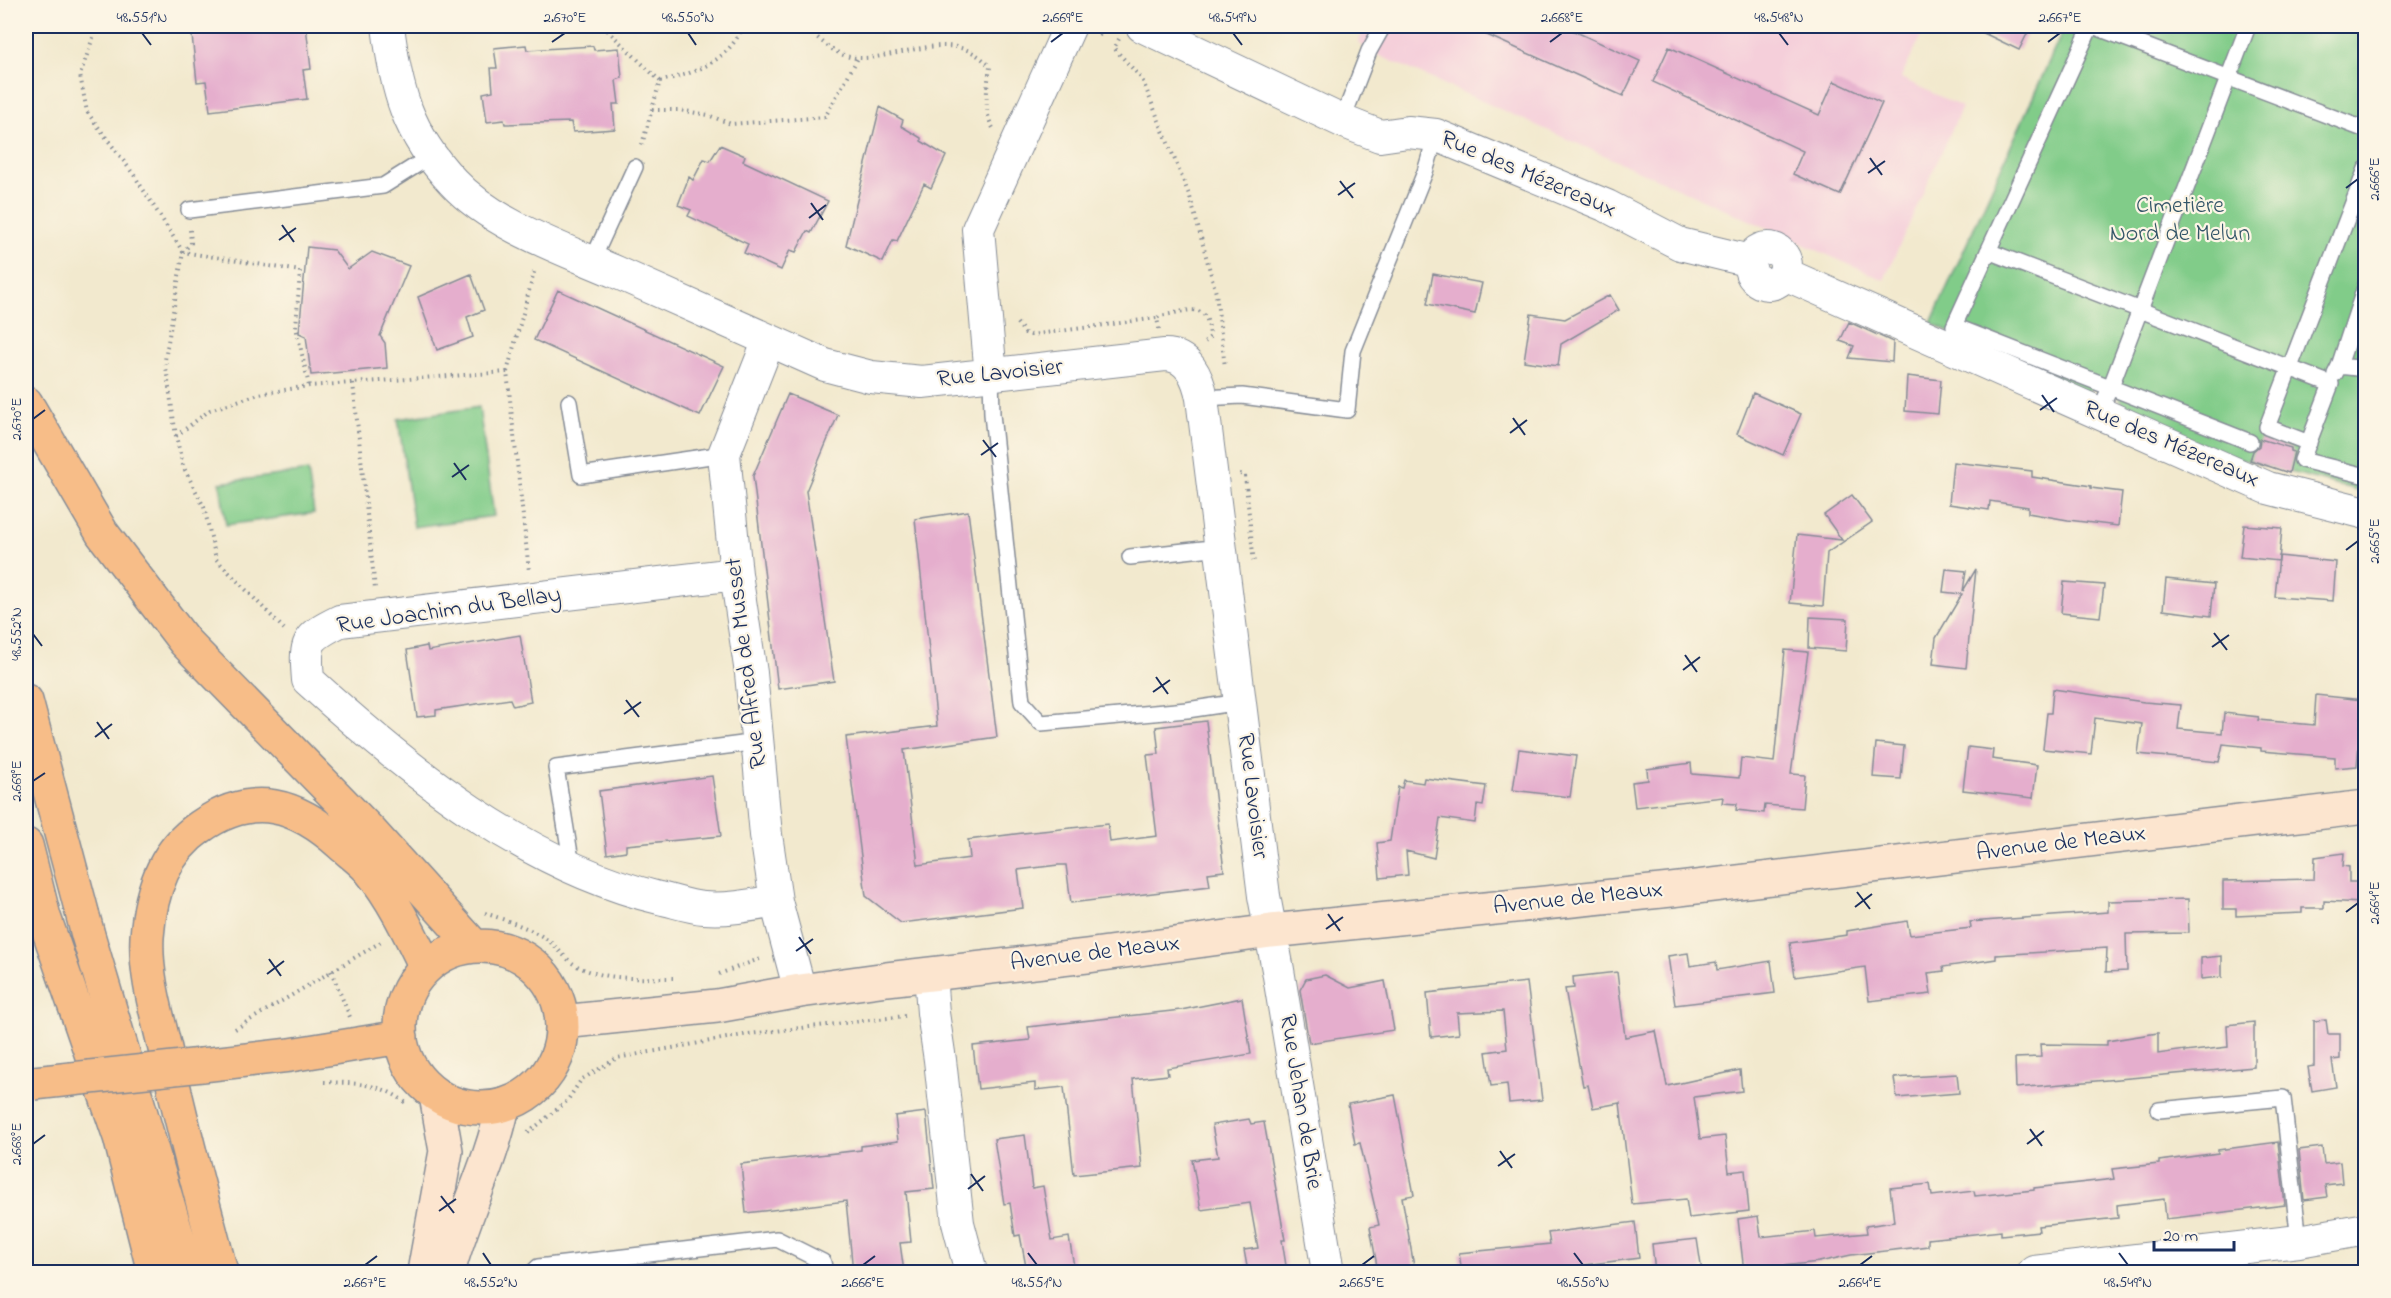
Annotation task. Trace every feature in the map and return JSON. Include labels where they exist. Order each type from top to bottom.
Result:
[{"type":"main road","points":[[26,403],[102,533],[185,642],[370,831],[474,946]]},
{"type":"main road","points":[[26,702],[88,935],[188,1272]]},
{"type":"main road","points":[[221,1272],[184,1135],[149,981],[147,939],[150,909],[158,882],[169,858],[186,837],[210,820],[237,808],[262,805],[285,808],[303,815],[320,825],[368,869],[408,930],[426,967]]},
{"type":"main road","name":"Avenue de Meaux","points":[[562,1022],[717,1006],[795,992],[1271,931],[1671,890],[2366,807]]},
{"type":"main road","points":[[26,845],[44,917],[120,1137],[154,1272]]},
{"type":"main road","points":[[424,1272],[446,1151],[425,1103],[419,1079],[406,1060],[400,1037],[401,1011],[410,987],[426,967],[448,954],[474,946],[500,948],[523,958],[543,975],[556,997],[562,1022],[559,1050],[548,1075],[528,1094],[502,1106],[468,1108],[425,1103]]},
{"type":"main road","points":[[28,1084],[290,1055],[400,1037]]},
{"type":"main road","points":[[448,1272],[456,1241],[487,1164],[502,1106]]},
{"type":"street","name":"Rue Lavoisier","points":[[388,26],[396,83],[411,123],[431,156],[454,183],[475,201],[497,216],[543,239],[825,365],[871,376],[922,382],[1165,355],[1176,355],[1185,361],[1199,382],[1215,397],[1221,547],[1264,896],[1271,931]]},
{"type":"street","points":[[991,376],[978,229],[1070,26]]},
{"type":"street","name":"Rue des Mézereaux","points":[[1132,29],[1380,136],[1408,132],[1436,135],[1607,206],[1680,244],[1750,261],[1752,275],[1762,283],[1773,283],[1785,274],[2104,400],[2268,488],[2366,513]]},
{"type":"street","name":"Rue Alfred de Musset","points":[[769,340],[724,454],[736,574],[751,673],[766,835],[776,901],[790,953],[795,992]]},
{"type":"street","name":"Rue Joachim du Bellay","points":[[736,574],[340,621],[315,633],[305,651],[308,680],[372,738],[462,807],[548,855],[624,889],[704,908],[754,905],[776,901]]},
{"type":"street","name":"Rue Jehan de Brie","points":[[1271,931],[1328,1272]]},
{"type":"street","points":[[930,974],[958,1223],[971,1272]]},
{"type":"street","points":[[2034,1272],[2356,1233]]},
{"type":"lane","points":[[1342,121],[1369,51],[1383,26]]},
{"type":"lane","points":[[2250,442],[2104,400],[1954,326],[2092,26],[2366,130]]},
{"type":"lane","points":[[2104,400],[2248,26]]},
{"type":"lane","points":[[1215,397],[1242,396],[1347,410],[1353,351],[1425,172],[1436,135]]},
{"type":"lane","points":[[189,210],[382,186],[431,156]]},
{"type":"lane","points":[[592,261],[635,166]]},
{"type":"lane","points":[[2309,443],[2267,427],[2366,168]]},
{"type":"lane","points":[[1989,251],[2331,384]]},
{"type":"lane","points":[[2366,284],[2339,366],[2302,460],[2366,476]]},
{"type":"lane","points":[[2339,366],[2366,369]]},
{"type":"lane","points":[[991,376],[992,414],[1022,702],[1041,723],[1187,710],[1240,702]]},
{"type":"lane","points":[[569,402],[581,475],[724,454]]},
{"type":"lane","points":[[1130,557],[1221,547]]},
{"type":"lane","points":[[572,866],[556,768],[758,742]]},
{"type":"lane","points":[[2158,1110],[2283,1098],[2299,1241]]},
{"type":"lane","points":[[533,1272],[538,1267],[777,1239],[823,1262],[825,1272]]},
{"type":"path","points":[[603,26],[660,81]]},
{"type":"path","points":[[660,81],[690,75],[718,59],[740,32],[742,26]]},
{"type":"path","points":[[804,26],[835,52],[858,58],[942,45],[980,55],[990,67],[987,89],[989,122],[998,138],[1015,146]]},
{"type":"path","points":[[1095,44],[1104,26]]},
{"type":"path","points":[[1132,29],[1114,48],[1142,79],[1190,197],[1216,294],[1220,331],[1215,397]]},
{"type":"path","points":[[652,110],[679,110],[708,115],[731,124],[825,117],[858,58]]},
{"type":"path","points":[[635,166],[660,81]]},
{"type":"path","points":[[189,210],[191,243],[183,252],[165,360],[176,436],[183,466],[204,507],[216,559],[305,651]]},
{"type":"path","points":[[532,598],[507,372],[543,239]]},
{"type":"path","points":[[1016,318],[1019,327],[1031,335],[1157,318],[1183,312],[1202,312],[1208,318],[1210,334],[1220,331]]},
{"type":"path","points":[[1157,318],[1165,355]]},
{"type":"path","points":[[176,436],[210,410],[259,394],[309,386],[507,372]]},
{"type":"path","points":[[353,383],[378,616]]},
{"type":"path","points":[[1234,472],[1245,475],[1255,566]]},
{"type":"path","points":[[481,911],[517,923],[535,932],[550,942],[575,965],[591,972],[608,976],[681,978]]},
{"type":"path","points":[[228,1030],[239,1028],[385,939]]},
{"type":"path","points":[[716,976],[760,958],[790,953]]},
{"type":"path","points":[[331,971],[350,1018]]},
{"type":"path","points":[[527,1133],[567,1101],[580,1080],[617,1058],[749,1034],[933,1013]]},
{"type":"path","points":[[323,1082],[358,1083],[425,1103]]},
{"type":"shaded area","points":[[1366,26],[1926,26],[1901,78],[1962,107],[1884,280],[1369,51],[1358,42]]},
{"type":"green space","name":"Cimetière Nord de Melun","points":[[2065,26],[2365,26],[2365,492],[2220,453],[2125,412],[2119,395],[2096,386],[2081,394],[1931,323]]},
{"type":"green space","points":[[479,407],[494,516],[414,527],[398,419]]},
{"type":"green space","points":[[308,471],[314,513],[226,525],[220,483]]},
{"type":"building","points":[[191,26],[306,26],[311,69],[303,70],[307,99],[210,111],[206,81],[197,82]]},
{"type":"building","points":[[1467,26],[1563,26],[1640,61],[1623,96]]},
{"type":"building","points":[[1969,26],[2031,26],[2019,50]]},
{"type":"building","points":[[526,45],[527,50],[593,46],[594,50],[619,48],[622,78],[616,80],[619,104],[613,104],[615,129],[573,132],[571,122],[505,124],[504,120],[487,122],[483,93],[493,91],[491,68],[497,68],[494,48]]},
{"type":"building","points":[[1669,47],[1819,115],[1834,81],[1882,103],[1840,195],[1793,174],[1803,151],[1653,82]]},
{"type":"building","points":[[880,107],[903,120],[901,126],[946,156],[931,188],[924,184],[897,241],[893,240],[883,262],[846,245]]},
{"type":"building","points":[[720,145],[745,156],[743,161],[828,201],[811,233],[807,231],[796,252],[790,250],[781,270],[744,253],[748,244],[688,216],[691,210],[678,205],[689,177],[693,180],[704,159],[710,161]]},
{"type":"building","points":[[307,247],[334,250],[348,269],[372,252],[409,266],[380,336],[385,343],[387,368],[311,375],[306,336],[299,333]]},
{"type":"building","points":[[471,274],[484,310],[467,317],[473,337],[437,350],[418,297]]},
{"type":"building","points":[[1433,274],[1482,283],[1475,314],[1427,304]]},
{"type":"building","points":[[558,290],[724,366],[700,416],[534,340]]},
{"type":"building","points":[[1610,295],[1619,310],[1561,344],[1558,366],[1524,361],[1531,314],[1565,319]]},
{"type":"building","points":[[1849,322],[1893,342],[1892,362],[1849,358],[1854,346],[1840,341]]},
{"type":"building","points":[[1907,376],[1941,380],[1938,414],[1905,411]]},
{"type":"building","points":[[1753,393],[1801,414],[1783,455],[1737,434]]},
{"type":"building","points":[[788,394],[838,415],[806,491],[834,681],[778,689],[753,476]]},
{"type":"building","points":[[2260,439],[2291,448],[2294,452],[2289,473],[2250,460],[2253,451],[2259,446]]},
{"type":"building","points":[[1953,462],[2032,471],[2032,477],[2122,492],[2118,526],[2028,513],[2028,507],[1990,501],[1989,510],[1949,504]]},
{"type":"building","points":[[1852,495],[1872,522],[1827,553],[1823,606],[1790,603],[1797,535],[1842,540],[1824,515]]},
{"type":"building","points":[[968,511],[997,737],[904,750],[918,865],[970,858],[968,840],[1023,833],[1108,824],[1110,842],[1157,836],[1147,755],[1159,754],[1156,727],[1206,721],[1224,871],[1208,873],[1210,886],[1071,903],[1066,865],[1058,865],[1018,870],[1023,908],[901,923],[866,896],[846,737],[937,726],[915,519]]},
{"type":"building","points":[[2244,525],[2282,528],[2279,561],[2240,557]]},
{"type":"building","points":[[2279,556],[2336,562],[2333,601],[2275,597]]},
{"type":"building","points":[[1946,569],[1966,571],[1963,591],[1976,569],[1966,668],[1933,664],[1936,638],[1962,594],[1943,592]]},
{"type":"building","points":[[2166,579],[2214,584],[2211,616],[2163,610]]},
{"type":"building","points":[[2064,582],[2104,585],[2100,617],[2061,613]]},
{"type":"building","points":[[1810,617],[1848,619],[1846,651],[1809,648]]},
{"type":"building","points":[[520,635],[531,702],[513,706],[510,699],[436,710],[436,715],[417,717],[407,650],[427,646],[428,651]]},
{"type":"building","points":[[1785,650],[1808,652],[1791,774],[1805,775],[1802,808],[1765,805],[1764,813],[1736,810],[1737,804],[1722,803],[1723,797],[1635,807],[1632,782],[1648,780],[1647,769],[1691,763],[1692,774],[1739,778],[1741,758],[1774,762]]},
{"type":"building","points":[[2053,689],[2181,705],[2178,729],[2222,733],[2224,713],[2259,717],[2258,720],[2314,725],[2316,695],[2363,700],[2357,766],[2335,768],[2335,757],[2261,751],[2261,748],[2223,744],[2219,762],[2138,754],[2142,724],[2095,718],[2091,754],[2043,749],[2047,713],[2051,713]]},
{"type":"building","points":[[1876,743],[1904,746],[1901,779],[1873,777]]},
{"type":"building","points":[[1968,747],[1993,750],[1992,759],[2037,765],[2033,798],[1963,790]]},
{"type":"building","points":[[1519,749],[1576,756],[1570,797],[1513,790]]},
{"type":"building","points":[[712,776],[721,836],[626,845],[626,851],[607,854],[599,791]]},
{"type":"building","points":[[1424,778],[1486,786],[1483,806],[1477,805],[1475,823],[1440,818],[1434,858],[1406,851],[1408,875],[1380,878],[1377,843],[1390,841],[1398,787],[1402,788],[1404,780],[1423,783]]},
{"type":"building","points":[[2344,853],[2343,866],[2349,867],[2349,882],[2362,882],[2362,903],[2324,901],[2324,908],[2302,908],[2302,913],[2236,916],[2236,909],[2223,909],[2223,881],[2314,879],[2315,857]]},
{"type":"building","points":[[2188,899],[2189,933],[2126,934],[2127,971],[2106,972],[2107,948],[1996,955],[1996,959],[1943,967],[1944,971],[1928,973],[1931,994],[1869,1001],[1865,967],[1795,977],[1790,943],[1847,935],[1847,931],[1907,921],[1910,935],[1971,928],[1970,922],[2108,912],[2108,901]]},
{"type":"building","points":[[1688,953],[1690,966],[1716,962],[1717,970],[1771,961],[1775,993],[1675,1005],[1668,956]]},
{"type":"building","points":[[2222,956],[2222,977],[2201,979],[2201,958]]},
{"type":"building","points":[[1617,972],[1625,1037],[1656,1031],[1667,1086],[1740,1070],[1742,1091],[1694,1097],[1700,1139],[1725,1136],[1729,1172],[1745,1170],[1749,1211],[1689,1218],[1686,1199],[1632,1204],[1620,1103],[1593,1108],[1588,1085],[1583,1086],[1565,989],[1574,988],[1573,977]]},
{"type":"building","points":[[1325,975],[1350,988],[1385,981],[1394,1030],[1309,1043],[1300,990],[1306,979]]},
{"type":"building","points":[[1527,982],[1542,1100],[1509,1103],[1507,1084],[1491,1086],[1486,1052],[1507,1049],[1503,1011],[1457,1013],[1459,1034],[1431,1037],[1427,993]]},
{"type":"building","points":[[1242,998],[1251,1054],[1167,1068],[1168,1075],[1133,1079],[1142,1168],[1074,1175],[1064,1087],[1035,1090],[1035,1083],[978,1089],[973,1046],[1030,1040],[1028,1027],[1181,1010]]},
{"type":"building","points":[[2326,1020],[2328,1034],[2340,1034],[2340,1059],[2332,1060],[2336,1087],[2312,1091],[2308,1067],[2314,1066],[2314,1021]]},
{"type":"building","points":[[2254,1022],[2254,1067],[2016,1088],[2015,1058],[2041,1057],[2040,1044],[2107,1045],[2107,1041],[2158,1033],[2158,1054],[2185,1050],[2185,1052],[2228,1047],[2227,1025]]},
{"type":"building","points":[[1957,1074],[1959,1093],[1897,1098],[1894,1078]]},
{"type":"building","points":[[1395,1095],[1414,1195],[1402,1197],[1415,1272],[1378,1272],[1370,1227],[1379,1225],[1360,1143],[1355,1144],[1348,1104]]},
{"type":"building","points":[[926,1112],[934,1189],[906,1192],[911,1242],[900,1243],[904,1272],[853,1272],[846,1201],[746,1213],[741,1164],[861,1150],[861,1146],[898,1141],[895,1116]]},
{"type":"building","points":[[1249,1119],[1251,1124],[1264,1122],[1285,1240],[1282,1240],[1287,1272],[1248,1272],[1244,1250],[1258,1248],[1250,1203],[1201,1210],[1192,1160],[1218,1157],[1212,1125]]},
{"type":"building","points":[[1025,1135],[1032,1188],[1043,1186],[1052,1240],[1069,1237],[1075,1272],[1027,1272],[1020,1235],[1015,1236],[1010,1203],[1004,1204],[994,1139]]},
{"type":"building","points":[[2278,1142],[2285,1205],[2166,1219],[2164,1199],[2117,1205],[2118,1218],[2038,1226],[2039,1231],[2001,1235],[2001,1231],[1928,1239],[1928,1246],[1765,1268],[1766,1272],[1744,1272],[1738,1219],[1758,1216],[1761,1237],[1815,1231],[1816,1238],[1867,1233],[1866,1226],[1894,1222],[1890,1188],[1930,1184],[1932,1196],[1974,1191],[1975,1196],[2034,1190],[2034,1188],[2114,1179],[2112,1169],[2159,1164],[2159,1161],[2218,1153],[2218,1150]]},
{"type":"building","points":[[2322,1147],[2324,1164],[2340,1162],[2342,1183],[2325,1185],[2327,1197],[2304,1200],[2299,1150]]},
{"type":"building","points":[[1635,1222],[1639,1258],[1569,1267],[1569,1272],[1462,1272],[1459,1253],[1550,1244],[1548,1233]]},
{"type":"building","points":[[1697,1239],[1702,1272],[1655,1272],[1652,1244]]}]
